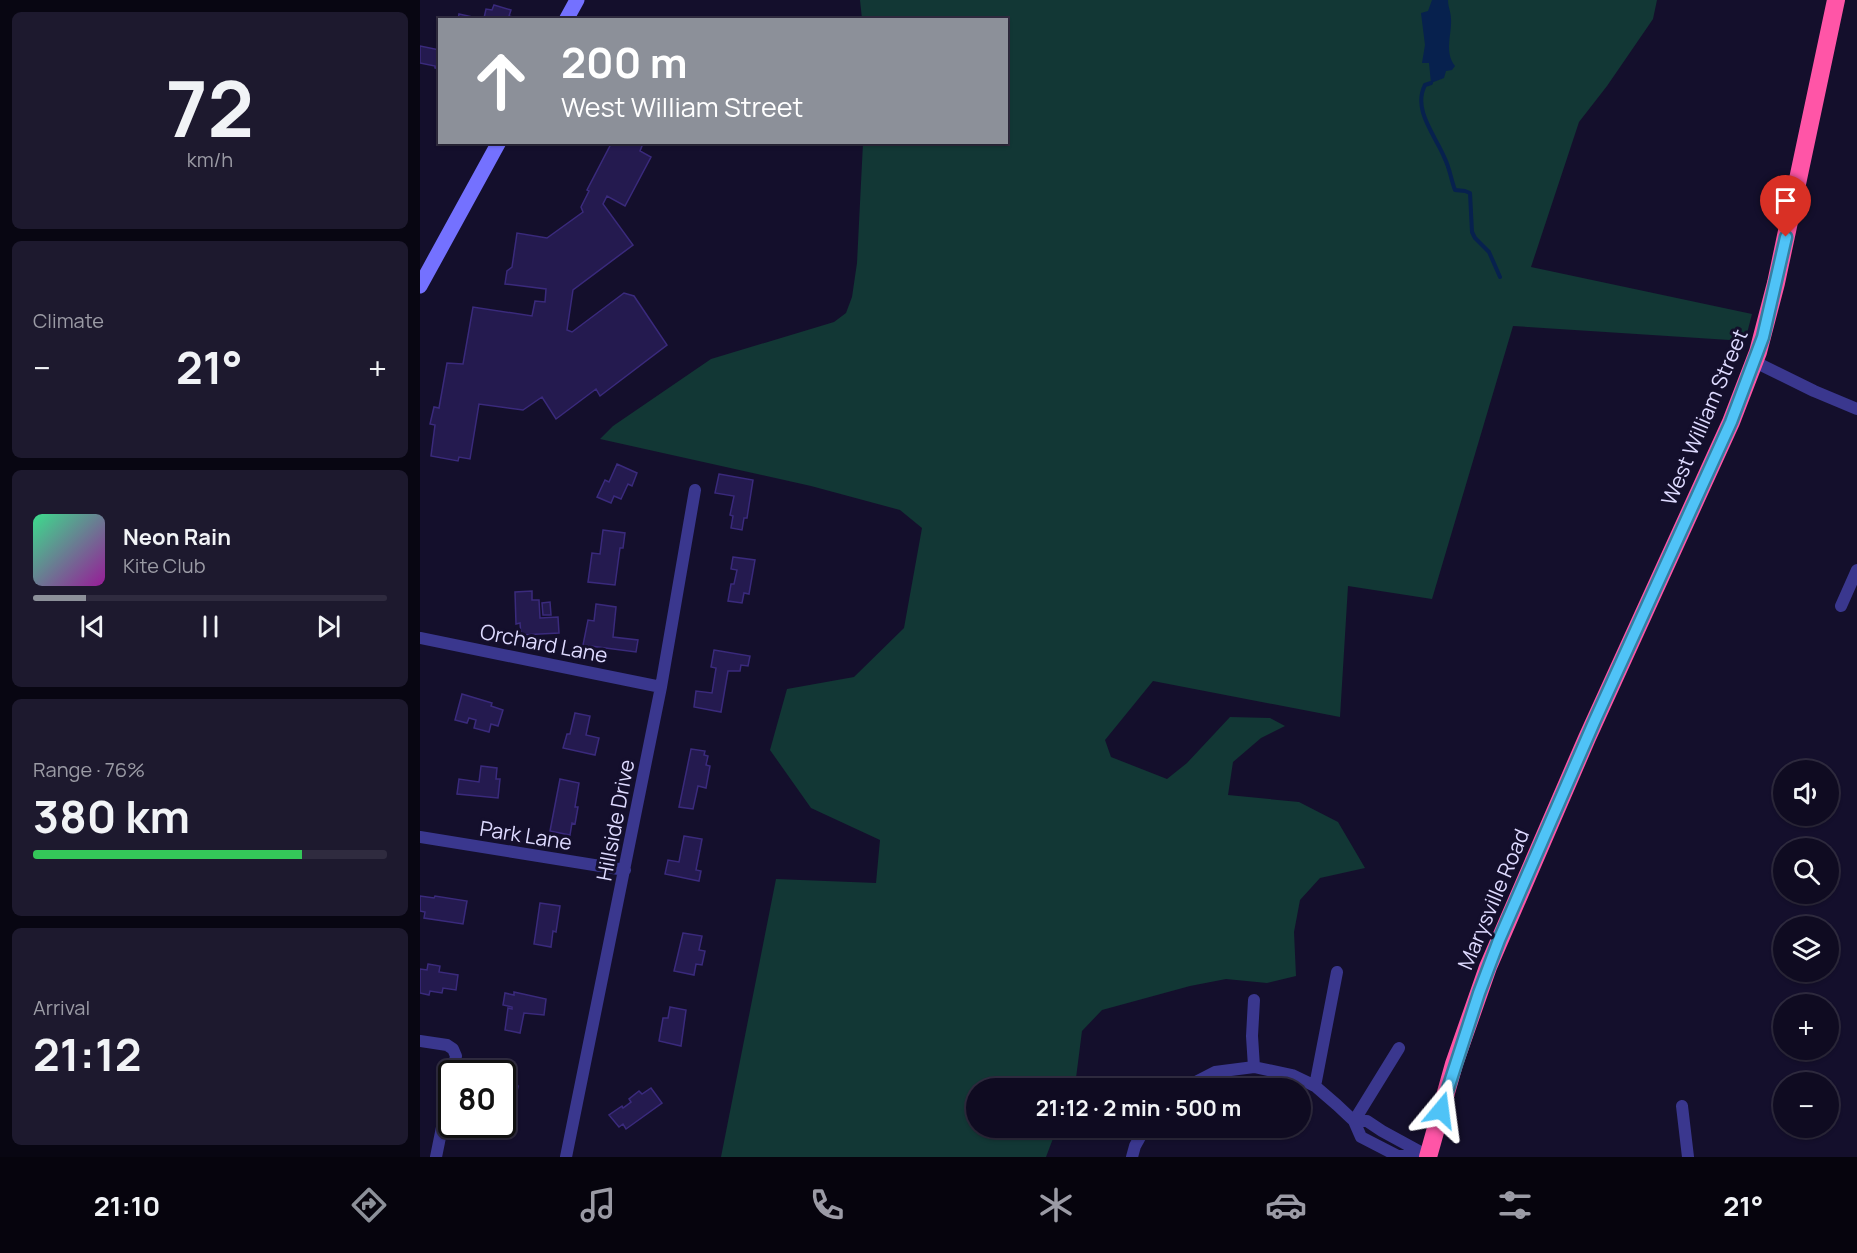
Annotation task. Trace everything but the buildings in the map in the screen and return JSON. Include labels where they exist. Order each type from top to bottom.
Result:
[{"type":"highway","name":"West William Street","points":[[1575,764],[1726,432],[1753,362],[1767,321],[1836,0]]},
{"type":"highway","name":"Marysville Road","points":[[1430,1157],[1454,1064],[1488,966],[1575,764]]},
{"type":"main road","points":[[567,18],[577,0]]},
{"type":"main road","points":[[420,286],[498,144]]},
{"type":"street","points":[[1753,362],[1857,409]]},
{"type":"street","name":"Hillside Drive","points":[[566,1157],[661,687],[695,490]]},
{"type":"street","points":[[1841,606],[1857,570]]},
{"type":"street","name":"Orchard Lane","points":[[420,638],[661,687]]},
{"type":"street","name":"Park Lane","points":[[420,837],[625,870]]},
{"type":"street","points":[[1315,1086],[1337,972]]},
{"type":"street","points":[[1254,1000],[1251,1036],[1254,1066]]},
{"type":"street","points":[[420,1041],[453,1048],[455,1060]]},
{"type":"street","points":[[1354,1121],[1399,1048]]},
{"type":"street","points":[[1202,1078],[1215,1071],[1254,1066],[1292,1075],[1315,1086],[1354,1121],[1361,1137],[1398,1156],[1430,1157]]},
{"type":"street","points":[[1682,1106],[1689,1157]]},
{"type":"street","points":[[436,1157],[440,1138]]},
{"type":"street","points":[[1132,1157],[1139,1138]]},
{"type":"green space","points":[[860,0],[1657,0],[1653,19],[1579,122],[1531,267],[1752,314],[1745,341],[1513,326],[1432,599],[1348,586],[1340,717],[1153,681],[1105,740],[1111,757],[1167,779],[1187,763],[1230,717],[1270,718],[1285,726],[1261,738],[1233,762],[1228,795],[1299,802],[1338,822],[1365,868],[1320,878],[1300,900],[1294,932],[1296,976],[1267,983],[1226,979],[1190,986],[1102,1010],[1082,1031],[1076,1078],[966,1078],[966,1138],[1053,1138],[1046,1157],[721,1157],[776,879],[876,883],[880,840],[811,808],[770,750],[787,689],[854,677],[904,628],[922,528],[900,510],[811,486],[600,439],[613,426],[711,359],[834,322],[846,313],[852,297],[857,263],[863,144],[1008,144],[1008,18],[862,18]]},
{"type":"water","points":[[1432,0],[1448,0],[1451,19],[1449,49],[1455,66],[1452,70],[1446,71],[1444,78],[1431,83],[1429,63],[1422,63],[1425,45],[1421,13],[1428,11]]},
{"type":"waterway","points":[[1431,83],[1425,85],[1422,94],[1423,113],[1447,163],[1455,190],[1470,193],[1472,232],[1489,252],[1500,277]]},
{"type":"route","points":[[1441,1110],[1454,1064],[1488,966],[1595,720],[1731,422],[1763,337],[1786,237]]}]
